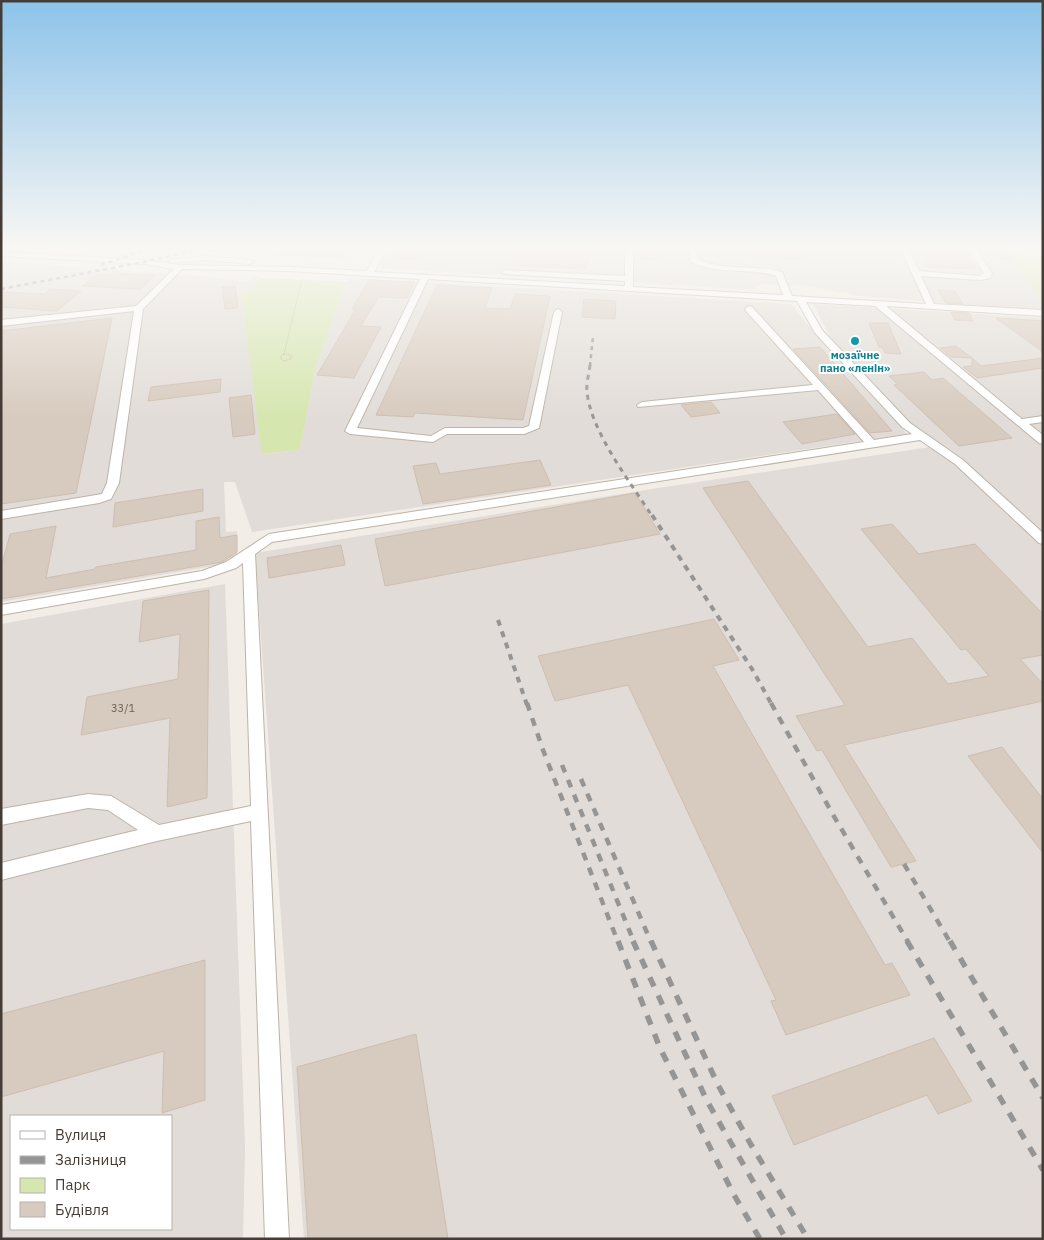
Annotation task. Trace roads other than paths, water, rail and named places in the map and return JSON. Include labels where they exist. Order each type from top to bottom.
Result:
[{"type":"street","points":[[1,515],[99,499],[107,496],[113,483],[139,308],[142,305]]},
{"type":"street","points":[[411,305],[350,431],[433,439],[445,431],[524,431],[534,428],[558,312]]},
{"type":"street","points":[[799,305],[818,331],[906,425],[958,462],[1043,540]]},
{"type":"street","points":[[879,305],[1043,441]]},
{"type":"street","points":[[911,305],[1043,313]]},
{"type":"street","points":[[1,323],[139,308]]},
{"type":"street","points":[[748,309],[872,444]]},
{"type":"street","points":[[642,405],[820,387]]},
{"type":"street","points":[[1020,422],[1043,419]]},
{"type":"street","points":[[1,610],[204,575],[231,565],[269,538],[922,436]]},
{"type":"street","points":[[249,552],[277,1239]]},
{"type":"street","points":[[1,817],[88,802],[111,803],[157,834]]},
{"type":"street","points":[[1,872],[157,834],[259,812]]},
{"type":"railway","points":[[590,366],[593,336]]},
{"type":"railway","points":[[590,365],[587,392],[596,424],[613,457],[652,516]]},
{"type":"railway","points":[[652,515],[752,669],[772,705]]},
{"type":"railway","points":[[498,620],[527,705]]},
{"type":"railway","points":[[527,703],[543,750],[618,942]]},
{"type":"railway","points":[[771,703],[832,813],[908,942]]},
{"type":"railway","points":[[562,765],[634,942]]},
{"type":"railway","points":[[581,779],[651,942]]},
{"type":"railway","points":[[904,864],[950,942]]},
{"type":"railway","points":[[618,941],[660,1048],[734,1195],[760,1239]]},
{"type":"railway","points":[[633,941],[707,1101],[786,1239]]},
{"type":"railway","points":[[651,941],[718,1085],[750,1143],[808,1239]]},
{"type":"railway","points":[[907,941],[1043,1170]]},
{"type":"railway","points":[[950,941],[1043,1098]]},
{"type":"place","name":"мозаїчне пано «ленін»","points":[[855,341]]}]
